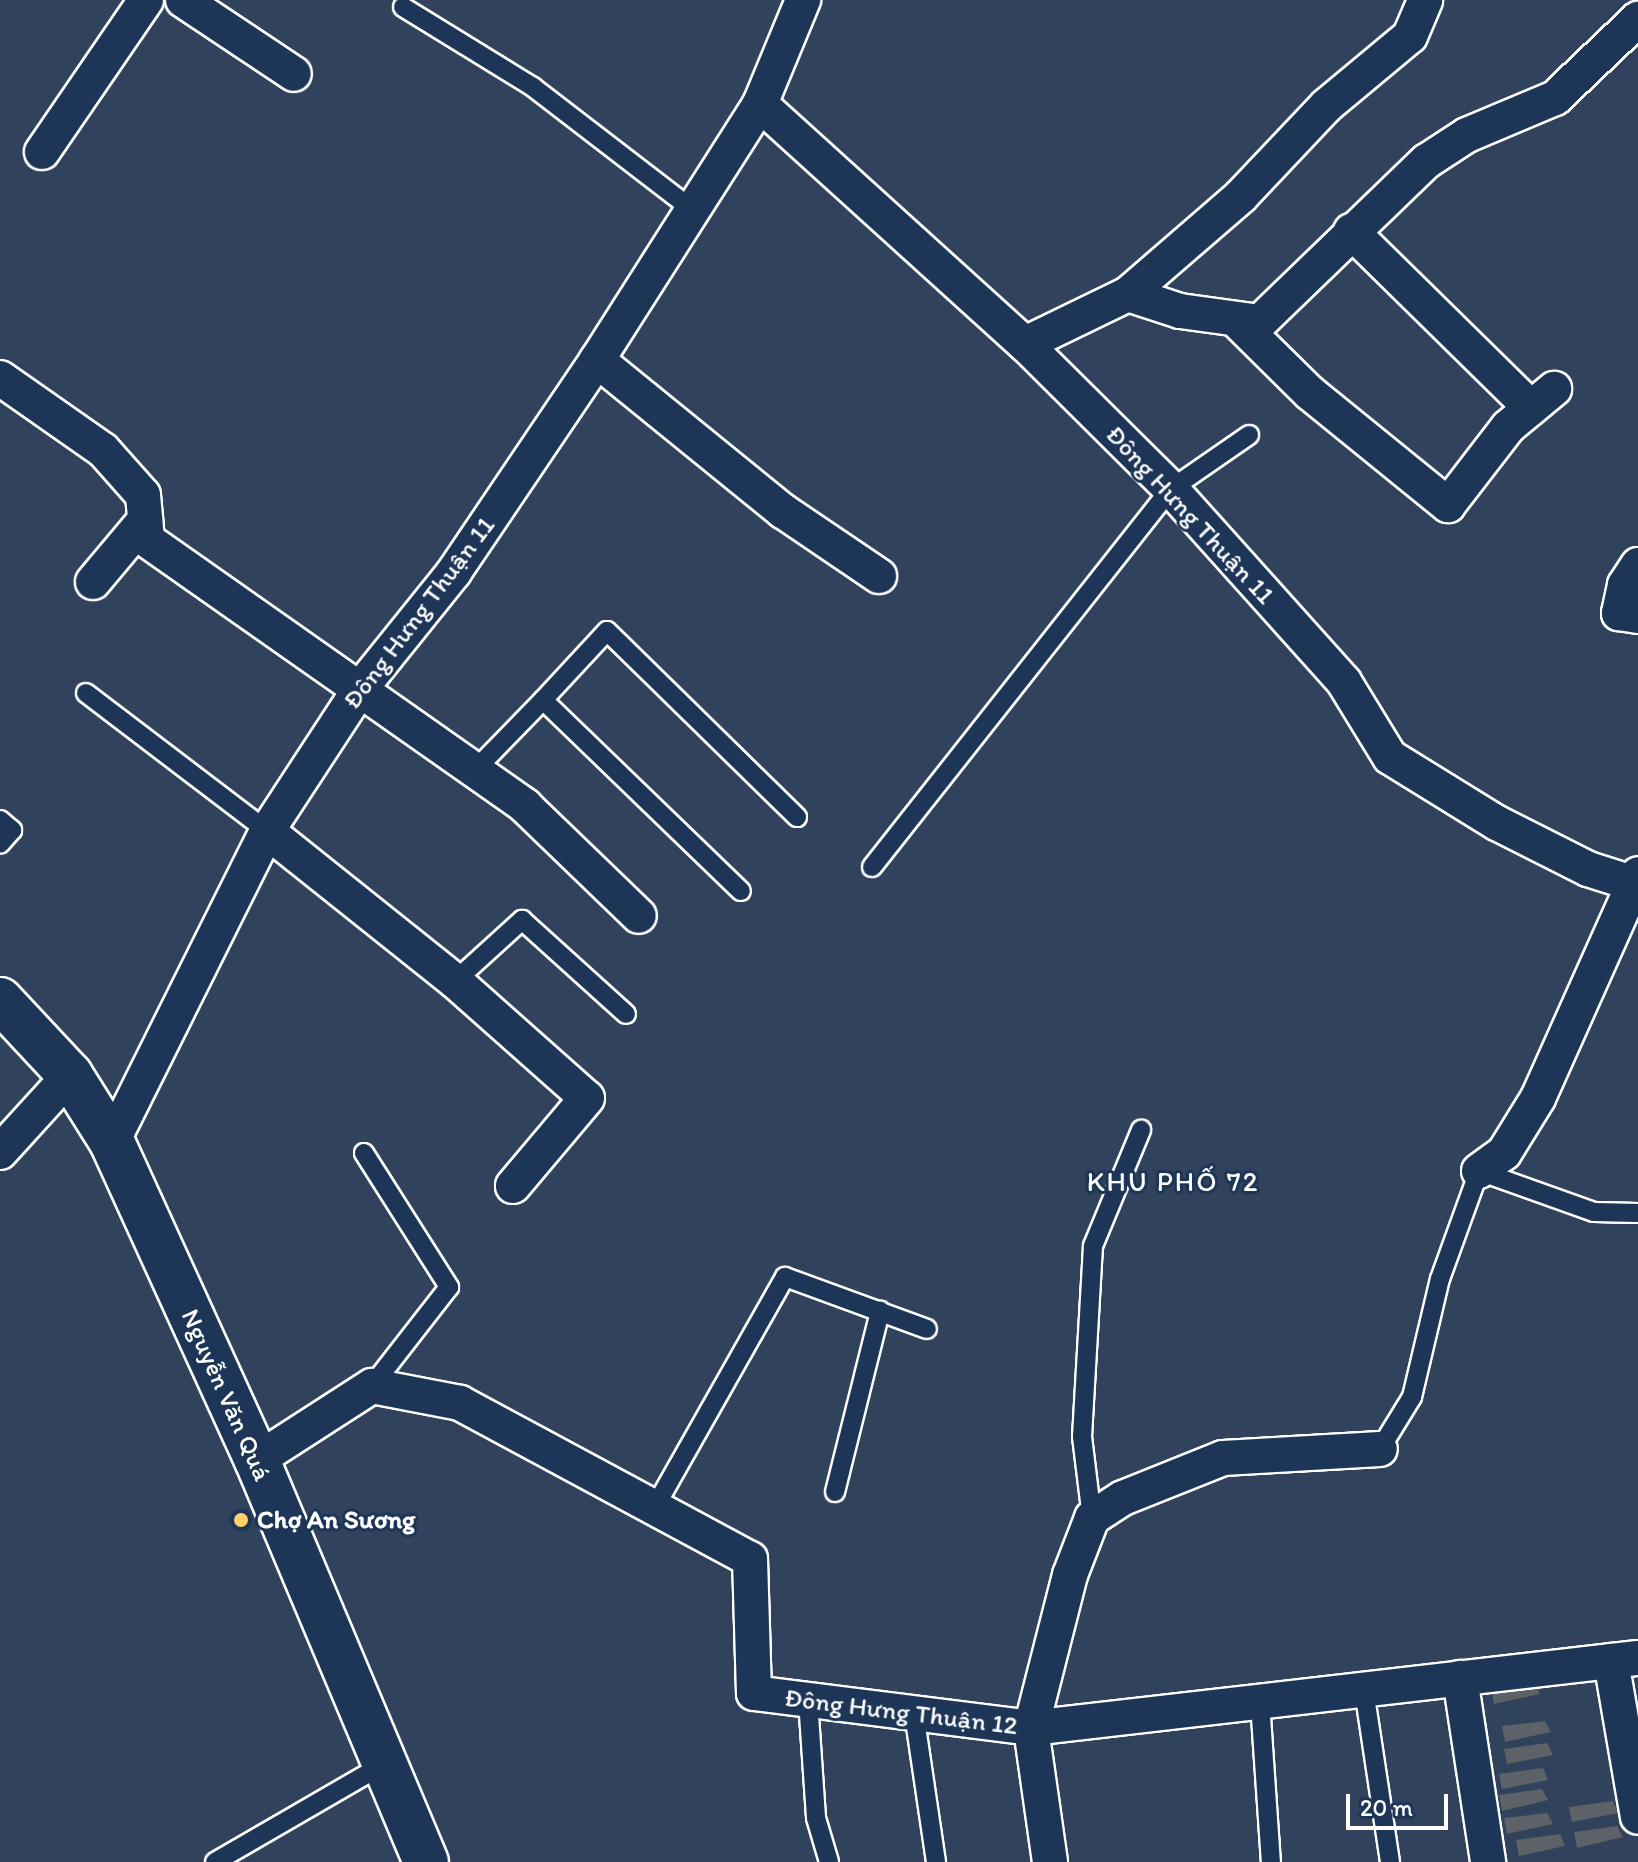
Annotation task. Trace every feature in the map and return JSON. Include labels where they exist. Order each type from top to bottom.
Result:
[{"type":"main road","name":"Nguyễn Văn Quá","points":[[0,1000],[70,1075],[112,1142],[257,1460],[382,1765],[426,1862]]},
{"type":"street","points":[[42,152],[146,0]]},
{"type":"street","points":[[183,0],[294,74]]},
{"type":"street","name":"Đông Hưng Thuận 11","points":[[112,1142],[267,831],[360,689],[454,572],[597,360],[689,207],[760,104],[803,0]]},
{"type":"street","points":[[1025,344],[1128,294],[1241,196],[1326,106],[1410,36],[1425,0]]},
{"type":"street","points":[[1633,0],[1638,5]]},
{"type":"street","points":[[1128,294],[1240,324],[1260,322],[1427,161],[1467,135],[1555,98],[1638,19]]},
{"type":"street","name":"Đông Hưng Thuận 11","points":[[760,104],[1025,344],[1171,489],[1344,682],[1390,757],[1497,823],[1588,869],[1637,881]]},
{"type":"street","points":[[1240,324],[1310,393],[1448,505],[1508,427],[1542,398],[1351,231]]},
{"type":"street","points":[[597,360],[783,511],[879,576]]},
{"type":"street","points":[[0,378],[103,450],[143,495],[147,540],[475,770],[571,846],[639,916]]},
{"type":"street","points":[[93,582],[145,520]]},
{"type":"street","points":[[1638,565],[1625,585],[1619,613],[1638,616]]},
{"type":"street","points":[[267,831],[455,981],[587,1098],[513,1186]]},
{"type":"street","points":[[1479,1171],[1504,1153],[1538,1098],[1637,881]]},
{"type":"street","points":[[0,1152],[70,1075]]},
{"type":"street","points":[[257,1460],[372,1386]]},
{"type":"street","name":"Đông Hưng Thuận 12","points":[[372,1386],[460,1403],[656,1505],[750,1559],[754,1693],[1031,1728],[1624,1659]]},
{"type":"street","points":[[1050,1862],[1031,1728],[1070,1575],[1092,1518],[1123,1498],[1223,1458],[1380,1449]]},
{"type":"street","points":[[1624,1659],[1638,1817]]},
{"type":"street","points":[[1460,1678],[1488,1862]]},
{"type":"lane","points":[[403,7],[533,87],[689,207]]},
{"type":"lane","points":[[872,867],[1171,489],[1249,435]]},
{"type":"lane","points":[[475,770],[607,631],[797,817]]},
{"type":"lane","points":[[86,693],[267,831]]},
{"type":"lane","points":[[543,700],[741,891]]},
{"type":"lane","points":[[0,820],[12,830],[0,844]]},
{"type":"lane","points":[[455,981],[522,920],[626,1014]]},
{"type":"lane","points":[[1092,1518],[1082,1437],[1093,1246],[1141,1130]]},
{"type":"lane","points":[[364,1153],[449,1287],[372,1386]]},
{"type":"lane","points":[[1380,1449],[1412,1397],[1440,1279],[1479,1171],[1594,1212],[1638,1213]]},
{"type":"lane","points":[[656,1505],[785,1277],[927,1329]]},
{"type":"lane","points":[[835,1492],[880,1311]]},
{"type":"lane","points":[[1364,1690],[1390,1862]]},
{"type":"lane","points":[[808,1700],[816,1818],[829,1862]]},
{"type":"lane","points":[[1260,1702],[1271,1862]]},
{"type":"lane","points":[[914,1713],[936,1862]]},
{"type":"lane","points":[[215,1862],[382,1765]]},
{"type":"building","points":[[1535,1683],[1540,1694],[1494,1704],[1491,1689]]},
{"type":"building","points":[[1545,1721],[1551,1732],[1505,1742],[1502,1726]]},
{"type":"building","points":[[1547,1743],[1553,1755],[1507,1764],[1504,1749]]},
{"type":"building","points":[[1543,1768],[1548,1780],[1502,1789],[1499,1774]]},
{"type":"building","points":[[1542,1789],[1548,1800],[1502,1811],[1499,1795]]},
{"type":"building","points":[[1613,1801],[1618,1813],[1572,1822],[1569,1807]]},
{"type":"building","points":[[1547,1813],[1553,1824],[1507,1834],[1504,1818]]},
{"type":"building","points":[[1617,1826],[1623,1837],[1577,1848],[1574,1832]]},
{"type":"building","points":[[1560,1834],[1565,1846],[1519,1856],[1516,1840]]},
{"type":"place","name":"Chợ An Sương","points":[[241,1520]]},
{"type":"district","name":"KHU PHỐ 72","points":[[1173,1181]]}]
